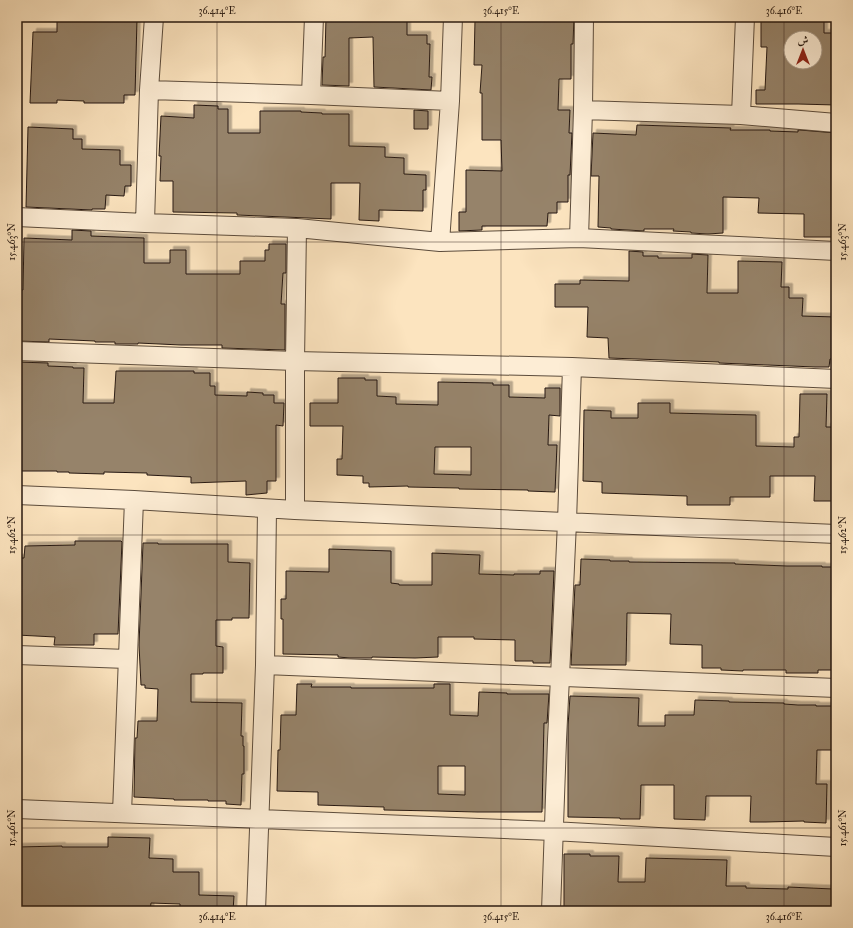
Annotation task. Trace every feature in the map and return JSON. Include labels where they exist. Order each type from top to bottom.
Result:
[{"type":"street","points":[[146,223],[149,90],[154,17]]},
{"type":"street","points":[[311,95],[314,17]]},
{"type":"street","points":[[440,242],[450,101],[453,17]]},
{"type":"street","points":[[579,238],[584,17]]},
{"type":"street","points":[[741,115],[745,17]]},
{"type":"street","points":[[149,90],[450,101]]},
{"type":"street","points":[[583,110],[741,115],[836,123]]},
{"type":"street","points":[[17,217],[297,228],[440,242],[579,238],[836,251]]},
{"type":"street","points":[[295,510],[297,228]]},
{"type":"street","points":[[17,351],[295,361],[572,367],[836,379]]},
{"type":"street","points":[[551,911],[556,740],[567,522],[572,367]]},
{"type":"street","points":[[17,495],[134,500],[267,509],[836,534]]},
{"type":"street","points":[[122,813],[134,500]]},
{"type":"street","points":[[256,911],[265,665],[267,509]]},
{"type":"street","points":[[17,655],[127,659]]},
{"type":"street","points":[[265,665],[836,688]]},
{"type":"street","points":[[17,809],[553,832],[836,847]]},
{"type":"building","points":[[57,17],[137,19],[135,95],[124,95],[124,103],[84,103],[84,101],[57,100],[57,103],[30,103],[33,32],[57,32]]},
{"type":"building","points":[[326,17],[407,17],[407,35],[427,35],[427,44],[430,44],[429,77],[432,77],[431,90],[374,87],[373,37],[349,38],[349,86],[322,85],[323,57],[325,57]]},
{"type":"building","points":[[574,17],[573,44],[571,44],[571,79],[559,79],[558,110],[570,110],[569,133],[572,133],[570,175],[568,175],[568,202],[557,202],[557,213],[548,213],[547,226],[482,226],[482,230],[459,231],[459,212],[466,212],[466,170],[502,171],[501,140],[482,140],[482,93],[480,93],[482,65],[474,65],[475,20],[490,20],[490,18]]},
{"type":"building","points":[[761,17],[824,17],[824,33],[836,33],[836,105],[756,104],[756,90],[765,90],[767,47],[761,47]]},
{"type":"building","points":[[194,105],[218,106],[218,109],[228,109],[228,133],[260,133],[260,111],[301,111],[322,114],[349,114],[349,146],[385,147],[385,157],[404,158],[404,174],[426,175],[426,190],[423,190],[423,211],[379,210],[379,221],[359,220],[360,183],[331,183],[331,219],[237,215],[237,213],[173,212],[173,181],[160,181],[161,156],[159,156],[161,116],[194,118]]},
{"type":"building","points":[[414,110],[428,111],[428,129],[414,129]]},
{"type":"building","points":[[637,125],[731,128],[730,130],[798,132],[798,130],[800,130],[836,133],[835,237],[804,237],[804,214],[758,213],[759,198],[723,197],[723,233],[691,233],[673,231],[674,229],[644,229],[644,231],[598,227],[599,176],[591,176],[593,133],[636,135]]},
{"type":"building","points":[[28,127],[73,129],[73,139],[82,139],[82,149],[120,150],[120,165],[131,165],[131,186],[125,186],[124,196],[106,195],[105,209],[92,210],[26,207]]},
{"type":"building","points":[[72,230],[91,231],[91,236],[144,238],[144,263],[170,263],[170,250],[186,250],[186,274],[240,274],[240,261],[265,261],[265,250],[269,250],[269,244],[286,244],[286,273],[283,273],[281,304],[285,304],[285,350],[222,348],[222,345],[138,343],[115,344],[115,342],[49,339],[49,342],[17,341],[21,290],[23,290],[24,238],[72,240]]},
{"type":"building","points":[[629,251],[643,252],[643,256],[658,256],[658,258],[692,258],[692,254],[708,255],[707,293],[738,293],[738,261],[782,262],[781,287],[789,287],[789,298],[803,298],[802,316],[836,317],[836,359],[830,359],[829,367],[815,367],[609,358],[608,338],[587,337],[588,307],[555,307],[555,284],[580,284],[580,280],[629,281]]},
{"type":"building","points":[[17,362],[48,363],[48,366],[84,368],[83,403],[114,403],[116,371],[194,371],[194,373],[210,373],[210,386],[215,386],[215,395],[247,396],[247,392],[263,393],[263,395],[274,395],[274,403],[284,403],[283,426],[276,425],[276,481],[267,481],[267,493],[246,495],[246,481],[191,483],[191,477],[147,475],[147,473],[104,472],[104,474],[69,473],[57,471],[17,471],[17,422],[19,422],[20,379],[17,379]]},
{"type":"building","points":[[338,378],[365,378],[365,380],[377,380],[377,396],[396,397],[396,404],[438,405],[438,382],[493,383],[493,385],[509,385],[509,397],[545,398],[545,388],[560,388],[560,416],[549,415],[548,445],[557,445],[555,492],[408,486],[369,487],[369,483],[363,483],[363,476],[337,475],[337,459],[342,459],[343,426],[310,426],[310,403],[338,403]],"holes":[[[435,447],[471,447],[471,475],[434,474]]]},
{"type":"building","points":[[800,394],[827,394],[826,427],[836,427],[836,501],[814,501],[815,476],[770,476],[770,497],[730,497],[730,505],[687,505],[687,496],[602,493],[602,482],[583,481],[584,410],[611,411],[611,418],[638,418],[638,403],[670,403],[670,413],[756,415],[756,446],[794,447],[794,437],[799,437]]},
{"type":"building","points":[[75,541],[122,542],[118,634],[94,634],[94,645],[54,645],[55,637],[17,635],[17,558],[24,558],[25,546],[75,545]]},
{"type":"building","points":[[143,543],[228,544],[228,562],[250,563],[249,618],[216,620],[216,646],[223,647],[223,673],[191,674],[191,702],[242,703],[241,736],[243,736],[244,746],[244,774],[242,774],[241,805],[226,804],[226,801],[174,800],[134,797],[135,738],[137,738],[138,721],[157,721],[158,689],[145,688],[145,685],[141,685],[139,645]]},
{"type":"building","points":[[329,549],[391,551],[391,583],[399,585],[432,585],[432,553],[480,555],[479,574],[540,574],[540,571],[554,571],[550,663],[515,661],[515,640],[474,639],[474,637],[438,637],[438,657],[350,658],[338,657],[338,655],[283,654],[283,619],[281,619],[281,599],[286,599],[286,571],[329,572]]},
{"type":"building","points":[[581,559],[629,562],[735,563],[836,567],[836,651],[833,651],[833,670],[818,670],[818,673],[786,673],[786,670],[743,671],[721,670],[721,668],[702,668],[702,645],[670,644],[671,614],[627,613],[626,665],[571,665],[575,585],[580,585]]},
{"type":"building","points":[[297,684],[312,684],[311,687],[434,688],[434,684],[450,684],[450,715],[478,716],[479,692],[549,694],[547,723],[544,723],[542,812],[384,810],[384,807],[318,805],[318,792],[277,791],[281,715],[296,715]],"holes":[[[438,766],[465,766],[465,795],[438,794]]]},
{"type":"building","points":[[570,696],[639,698],[638,726],[665,726],[665,715],[694,715],[695,700],[836,706],[836,742],[834,742],[834,750],[817,750],[816,784],[827,784],[826,823],[804,821],[750,822],[751,796],[706,796],[705,820],[674,819],[674,785],[641,785],[640,819],[568,817],[568,726]]},
{"type":"building","points":[[108,837],[150,838],[149,858],[173,859],[173,872],[199,872],[199,895],[234,896],[233,911],[180,911],[180,904],[151,903],[150,911],[17,911],[17,847],[108,847]]},
{"type":"building","points":[[564,854],[619,856],[618,882],[645,882],[646,858],[727,860],[726,886],[746,886],[746,888],[788,889],[788,887],[833,889],[832,911],[671,911],[643,909],[643,911],[618,911],[618,909],[564,908]]}]
